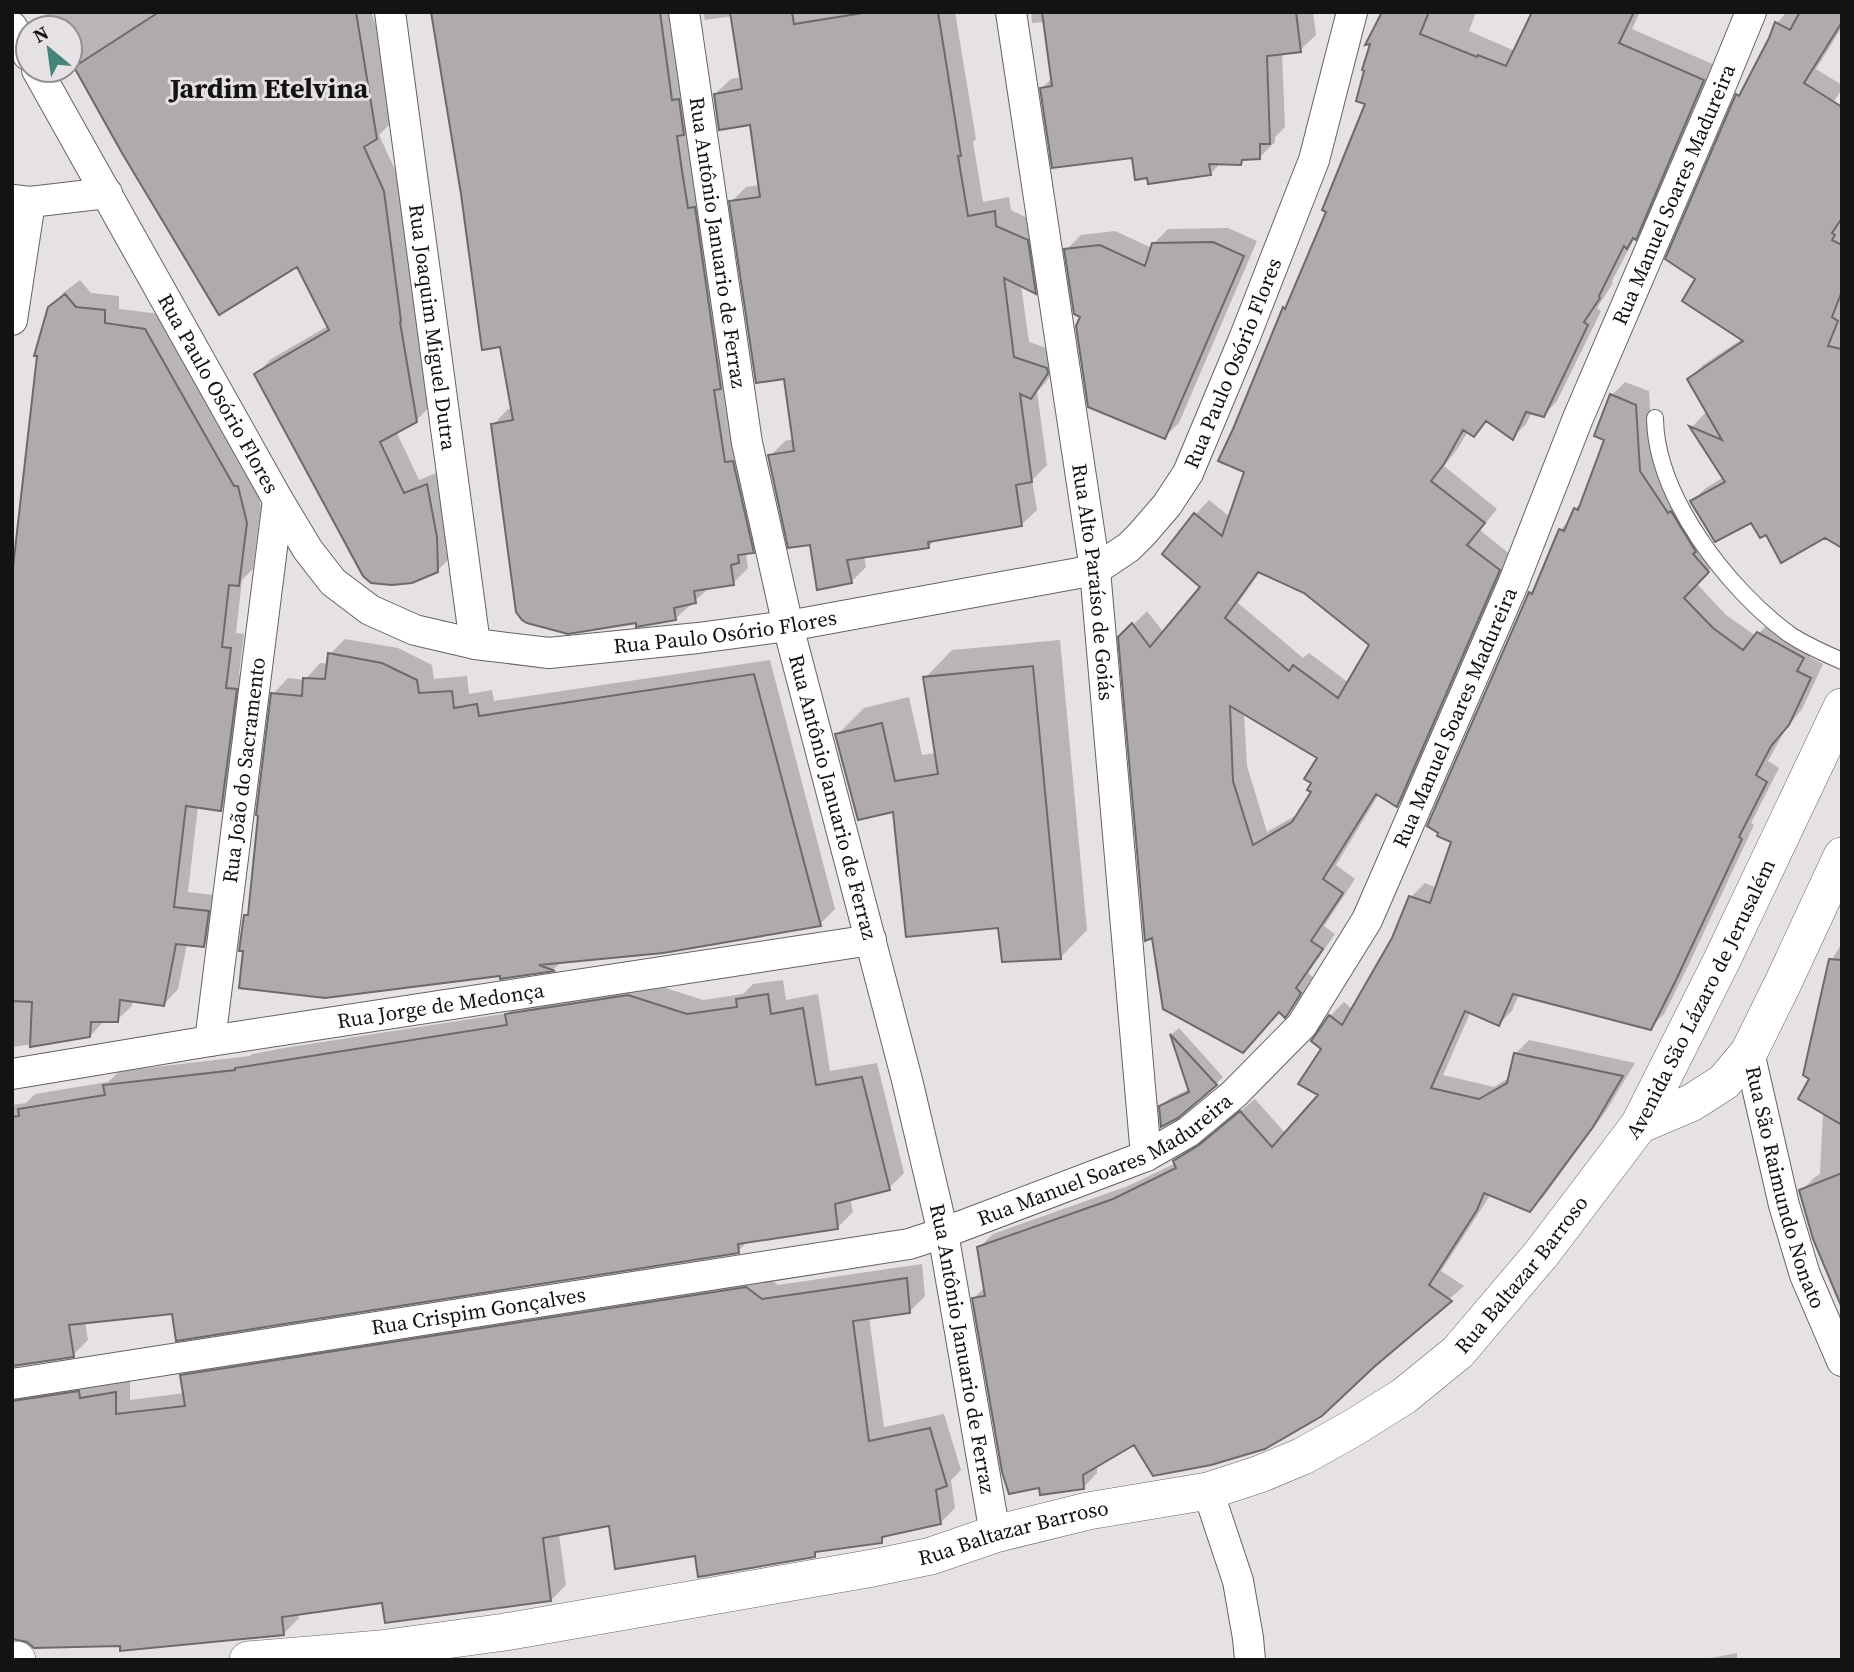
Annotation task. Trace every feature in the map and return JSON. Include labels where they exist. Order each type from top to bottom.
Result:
[{"type":"street","name":"Rua Joaquim Miguel Dutra","points":[[390,12],[475,644]]},
{"type":"street","name":"Rua Antônio Januario de Ferraz","points":[[684,12],[747,443],[788,626],[908,1080],[943,1233],[995,1535]]},
{"type":"street","name":"Rua Alto Paraíso de Goiás","points":[[1010,12],[1095,570],[1146,1156]]},
{"type":"street","name":"Rua Paulo Osório Flores","points":[[45,84],[278,500],[309,550],[333,582],[370,610],[415,630],[475,644],[549,653],[788,626],[1095,570],[1129,547],[1167,505],[1188,473],[1244,339],[1314,160],[1352,12]]},
{"type":"street","name":"Rua Manuel Soares Madureira","points":[[943,1233],[1146,1156],[1188,1132],[1234,1094],[1302,1025],[1367,920],[1513,584],[1578,418],[1751,12]]},
{"type":"street","points":[[12,320],[21,201],[107,193]]},
{"type":"street","name":"Rua João do Sacramento","points":[[210,1041],[278,500]]},
{"type":"street","name":"Avenida São Lázaro de Jerusalém","points":[[1639,1125],[1722,960],[1842,708]]},
{"type":"street","name":"Avenida São Lázaro de Jerusalém","points":[[1639,1125],[1691,1103],[1724,1082],[1749,1052],[1834,887],[1842,856]]},
{"type":"street","name":"Rua Jorge de Medonça","points":[[12,1074],[871,940]]},
{"type":"street","name":"Rua São Raimundo Nonato","points":[[1749,1052],[1784,1205],[1805,1275],[1842,1361]]},
{"type":"street","name":"Rua Baltazar Barroso","points":[[247,1660],[380,1650],[505,1632],[873,1568],[931,1556],[995,1535],[1088,1511],[1208,1491],[1260,1474],[1303,1456],[1353,1428],[1404,1396],[1458,1352],[1542,1253],[1639,1125]]},
{"type":"street","name":"Rua Crispim Gonçalves","points":[[12,1384],[909,1244],[943,1233]]},
{"type":"street","points":[[1208,1491],[1238,1581],[1250,1660]]},
{"type":"lane","points":[[1655,418],[1660,459],[1674,496],[1717,561],[1770,619],[1792,636],[1842,661]]},
{"type":"building","points":[[159,12],[356,12],[377,139],[364,147],[384,191],[400,322],[417,422],[380,442],[404,493],[427,484],[437,537],[438,572],[412,583],[392,585],[371,583],[363,576],[254,374],[329,330],[297,267],[219,315],[83,84],[84,61]]},
{"type":"building","points":[[431,12],[660,12],[672,100],[679,99],[684,135],[677,136],[688,208],[695,207],[721,389],[714,390],[725,462],[733,461],[754,553],[738,555],[739,563],[731,565],[734,585],[694,591],[696,603],[674,608],[676,620],[636,627],[636,623],[568,634],[527,623],[516,612],[491,424],[513,420],[500,347],[482,350],[461,194]]},
{"type":"building","points":[[730,12],[792,12],[794,24],[869,12],[938,12],[968,216],[995,211],[996,226],[1028,240],[1036,294],[1004,278],[1014,357],[1047,368],[1048,373],[1031,399],[1020,394],[1032,482],[1016,485],[1022,526],[928,542],[929,548],[847,560],[852,583],[817,590],[810,545],[788,548],[768,455],[794,451],[784,379],[756,383],[729,201],[760,197],[750,125],[719,130],[714,94],[742,89]]},
{"type":"building","points":[[1042,12],[1296,12],[1301,52],[1267,56],[1270,144],[1260,144],[1260,159],[1242,160],[1241,165],[1209,164],[1211,175],[1148,184],[1147,178],[1135,180],[1132,158],[1052,168],[1040,88],[1052,86]]},
{"type":"building","points":[[1382,12],[1429,12],[1420,34],[1506,66],[1532,12],[1634,12],[1619,43],[1704,80],[1636,240],[1633,238],[1627,249],[1624,246],[1600,298],[1584,322],[1588,325],[1544,417],[1526,412],[1513,440],[1486,421],[1474,437],[1463,430],[1431,481],[1485,523],[1467,545],[1500,570],[1397,807],[1376,794],[1323,879],[1343,893],[1311,941],[1323,949],[1296,988],[1301,993],[1285,1018],[1279,1012],[1243,1053],[1163,1009],[1152,938],[1145,941],[1118,637],[1132,623],[1150,647],[1200,587],[1162,554],[1194,513],[1222,536],[1244,472],[1218,461],[1326,212],[1322,210],[1365,104],[1356,101],[1370,44],[1365,45]],"holes":[[[1258,572],[1304,593],[1369,645],[1338,698],[1293,665],[1289,671],[1225,618]],[[1230,706],[1317,758],[1304,779],[1311,783],[1307,790],[1311,792],[1292,822],[1253,845],[1233,781]]]},
{"type":"building","points":[[1800,12],[1842,12],[1842,22],[1804,83],[1842,107],[1842,218],[1832,233],[1835,235],[1832,240],[1842,245],[1842,291],[1832,317],[1838,321],[1828,346],[1842,349],[1842,548],[1825,538],[1781,563],[1766,535],[1760,538],[1751,523],[1715,542],[1690,501],[1725,482],[1689,426],[1722,440],[1687,379],[1743,341],[1682,301],[1695,279],[1665,259],[1736,94],[1739,96],[1775,22],[1790,30]]},
{"type":"building","points":[[1213,242],[1244,256],[1165,439],[1088,407],[1076,326],[1080,317],[1074,314],[1064,249],[1100,245],[1145,266],[1152,243]]},
{"type":"building","points":[[65,294],[76,307],[105,310],[105,323],[145,329],[234,486],[238,486],[247,523],[239,586],[229,585],[222,647],[231,648],[226,688],[237,689],[221,811],[186,806],[174,907],[209,911],[204,947],[176,944],[164,1006],[120,1000],[118,1022],[91,1022],[90,1037],[30,1047],[32,1002],[12,1001],[12,576],[37,356],[34,356],[48,307]]},
{"type":"building","points":[[1610,394],[1636,405],[1640,471],[1668,513],[1671,511],[1696,552],[1693,554],[1709,572],[1684,598],[1713,628],[1743,650],[1757,632],[1804,658],[1797,671],[1811,678],[1789,725],[1771,746],[1756,775],[1767,782],[1651,1030],[1513,994],[1499,1026],[1465,1011],[1431,1088],[1479,1099],[1507,1083],[1514,1053],[1623,1076],[1593,1127],[1530,1212],[1484,1193],[1477,1210],[1429,1285],[1452,1301],[1374,1367],[1322,1416],[1265,1449],[1211,1465],[1153,1476],[1134,1445],[1083,1475],[1084,1489],[1040,1495],[1039,1488],[1009,1494],[1002,1472],[972,1298],[985,1296],[977,1247],[1113,1199],[1176,1168],[1173,1161],[1199,1145],[1240,1111],[1272,1147],[1318,1095],[1298,1084],[1321,1049],[1311,1041],[1329,1015],[1342,1025],[1392,938],[1409,896],[1430,903],[1451,842],[1437,836],[1438,833],[1427,826],[1559,529],[1564,531],[1574,508],[1578,510],[1604,440],[1594,436]]},
{"type":"building","points":[[328,653],[382,663],[417,680],[419,693],[452,691],[454,708],[477,704],[479,716],[754,674],[821,926],[663,953],[539,965],[555,971],[500,979],[500,976],[325,998],[239,988],[243,951],[239,951],[244,915],[248,915],[256,815],[271,693],[302,696],[303,678],[325,679]]},
{"type":"building","points":[[1033,666],[1061,959],[1002,962],[998,928],[906,937],[893,812],[858,820],[835,734],[882,723],[895,781],[938,774],[923,677]]},
{"type":"building","points":[[1829,959],[1842,960],[1842,1125],[1798,1099],[1809,1079],[1803,1075]]},
{"type":"building","points":[[768,994],[771,1014],[803,1008],[816,1085],[862,1077],[890,1190],[835,1204],[838,1229],[738,1244],[739,1253],[176,1341],[172,1314],[69,1325],[74,1357],[12,1366],[12,1117],[19,1116],[18,1109],[105,1095],[103,1085],[235,1070],[507,1025],[505,1014],[628,995],[687,1014],[737,1007],[736,999]]},
{"type":"building","points":[[1170,1034],[1217,1085],[1178,1118],[1161,1127],[1159,1106],[1189,1092]]},
{"type":"building","points":[[1842,1173],[1842,1308],[1813,1239],[1799,1190]]},
{"type":"building","points":[[907,1278],[910,1313],[853,1321],[869,1441],[930,1428],[947,1486],[936,1490],[941,1524],[882,1537],[882,1543],[815,1552],[815,1557],[698,1577],[695,1556],[615,1569],[609,1526],[543,1538],[551,1601],[385,1623],[382,1603],[282,1617],[284,1635],[120,1651],[120,1646],[34,1648],[27,1642],[12,1639],[12,1401],[79,1391],[80,1398],[116,1392],[116,1414],[185,1406],[180,1375],[746,1287],[762,1299]]},
{"type":"district","name":"Jardim Etelvina","points":[[269,88]]}]
